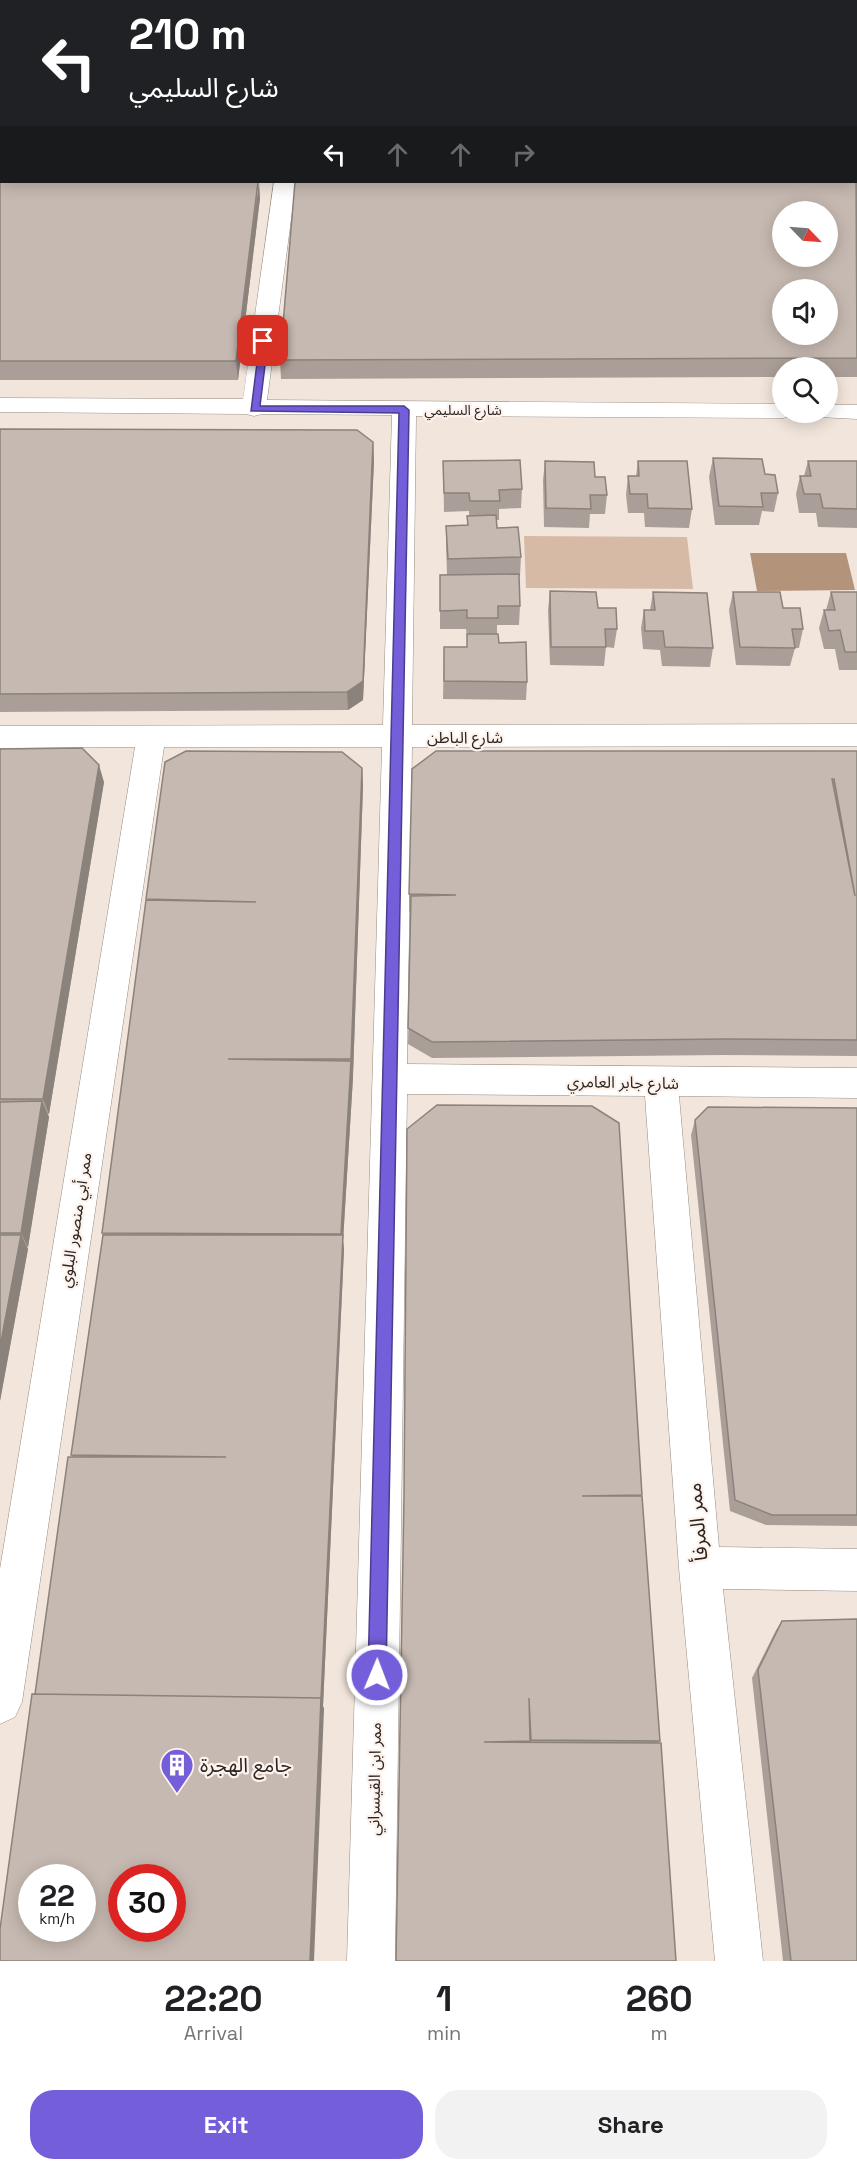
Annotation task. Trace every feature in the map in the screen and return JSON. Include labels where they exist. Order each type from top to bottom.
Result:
[{"type":"street","points":[[254,409],[285,183]]},
{"type":"street","name":"شارع السليمي","points":[[0,405],[254,409],[772,411]]},
{"type":"street","name":"ممر ابن القيسراني","points":[[370,1961],[404,410]]},
{"type":"street","points":[[838,412],[857,412]]},
{"type":"street","name":"شارع الباطن","points":[[0,737],[857,735]]},
{"type":"street","name":"ممر أبي منصور البلوي","points":[[0,1702],[5,1633],[151,737]]},
{"type":"street","name":"شارع جابر العامري","points":[[390,1079],[857,1083]]},
{"type":"street","name":"ممر المرفأ","points":[[662,1083],[700,1568],[739,1961]]},
{"type":"street","points":[[700,1568],[857,1570]]},
{"type":"shaded area","points":[[524,536],[687,537],[693,589],[526,588]]},
{"type":"shaded area","points":[[750,553],[846,553],[855,590],[757,591]]},
{"type":"building","points":[[0,183],[258,183],[236,361],[0,361]]},
{"type":"building","points":[[295,183],[856,183],[857,358],[280,360]]},
{"type":"building","points":[[0,429],[357,430],[373,442],[363,681],[347,692],[0,694]]},
{"type":"building","points":[[713,458],[762,459],[765,474],[775,475],[778,493],[761,493],[763,507],[719,506]]},
{"type":"building","points":[[520,460],[522,489],[499,490],[500,501],[470,501],[469,493],[444,493],[443,461]]},
{"type":"building","points":[[545,461],[594,462],[595,477],[605,477],[607,495],[590,495],[591,509],[546,508]]},
{"type":"building","points":[[638,461],[687,461],[692,509],[648,508],[647,494],[630,494],[628,476],[639,476]]},
{"type":"building","points":[[808,461],[857,461],[857,509],[823,508],[820,494],[804,494],[800,476],[811,476]]},
{"type":"building","points":[[496,515],[497,528],[518,527],[521,557],[448,559],[446,526],[468,525],[467,516]]},
{"type":"building","points":[[519,574],[520,606],[498,606],[498,618],[467,618],[467,610],[440,611],[440,575]]},
{"type":"building","points":[[550,591],[596,592],[598,608],[616,608],[617,629],[605,629],[606,647],[551,647]]},
{"type":"building","points":[[653,592],[707,593],[713,648],[665,647],[663,631],[645,631],[644,610],[655,610]]},
{"type":"building","points":[[733,592],[780,592],[783,608],[800,608],[803,629],[792,629],[795,648],[740,647]]},
{"type":"building","points":[[831,592],[857,592],[857,652],[845,652],[840,630],[829,631],[824,610],[835,610]]},
{"type":"building","points":[[467,634],[498,634],[499,643],[526,642],[527,682],[444,681],[444,647],[467,647]]},
{"type":"building","points":[[82,748],[99,765],[43,1099],[0,1099],[0,749]]},
{"type":"building","points":[[186,751],[342,752],[362,768],[351,1059],[228,1059],[351,1061],[341,1234],[102,1233],[146,900],[256,902],[146,899],[165,762]]},
{"type":"building","points":[[436,751],[857,751],[857,1040],[432,1042],[408,1028],[411,896],[456,895],[409,894],[412,769]],"holes":[[[832,779],[834,779],[855,896]]]},
{"type":"building","points":[[42,1101],[21,1233],[0,1233],[0,1102]]},
{"type":"building","points":[[437,1105],[592,1106],[619,1123],[642,1495],[582,1496],[642,1496],[660,1741],[531,1740],[529,1698],[530,1741],[484,1742],[661,1743],[676,1961],[396,1961],[404,1496],[407,1129]]},
{"type":"building","points":[[708,1107],[857,1108],[857,1515],[772,1515],[735,1500],[695,1120]]},
{"type":"building","points":[[0,1235],[21,1235],[0,1347]]},
{"type":"building","points":[[103,1235],[343,1235],[321,1699],[35,1694],[68,1457],[226,1457],[71,1455]]},
{"type":"building","points":[[857,1619],[857,1961],[791,1961],[758,1670],[782,1621]]},
{"type":"building","name":"جامع الهجرة","points":[[32,1694],[321,1698],[310,1961],[0,1961],[0,1929]]},
{"type":"place","name":"جامع الهجرة","points":[[177,1794]]},
{"type":"route","points":[[263,341],[254,409],[404,410],[377,1675]]}]
